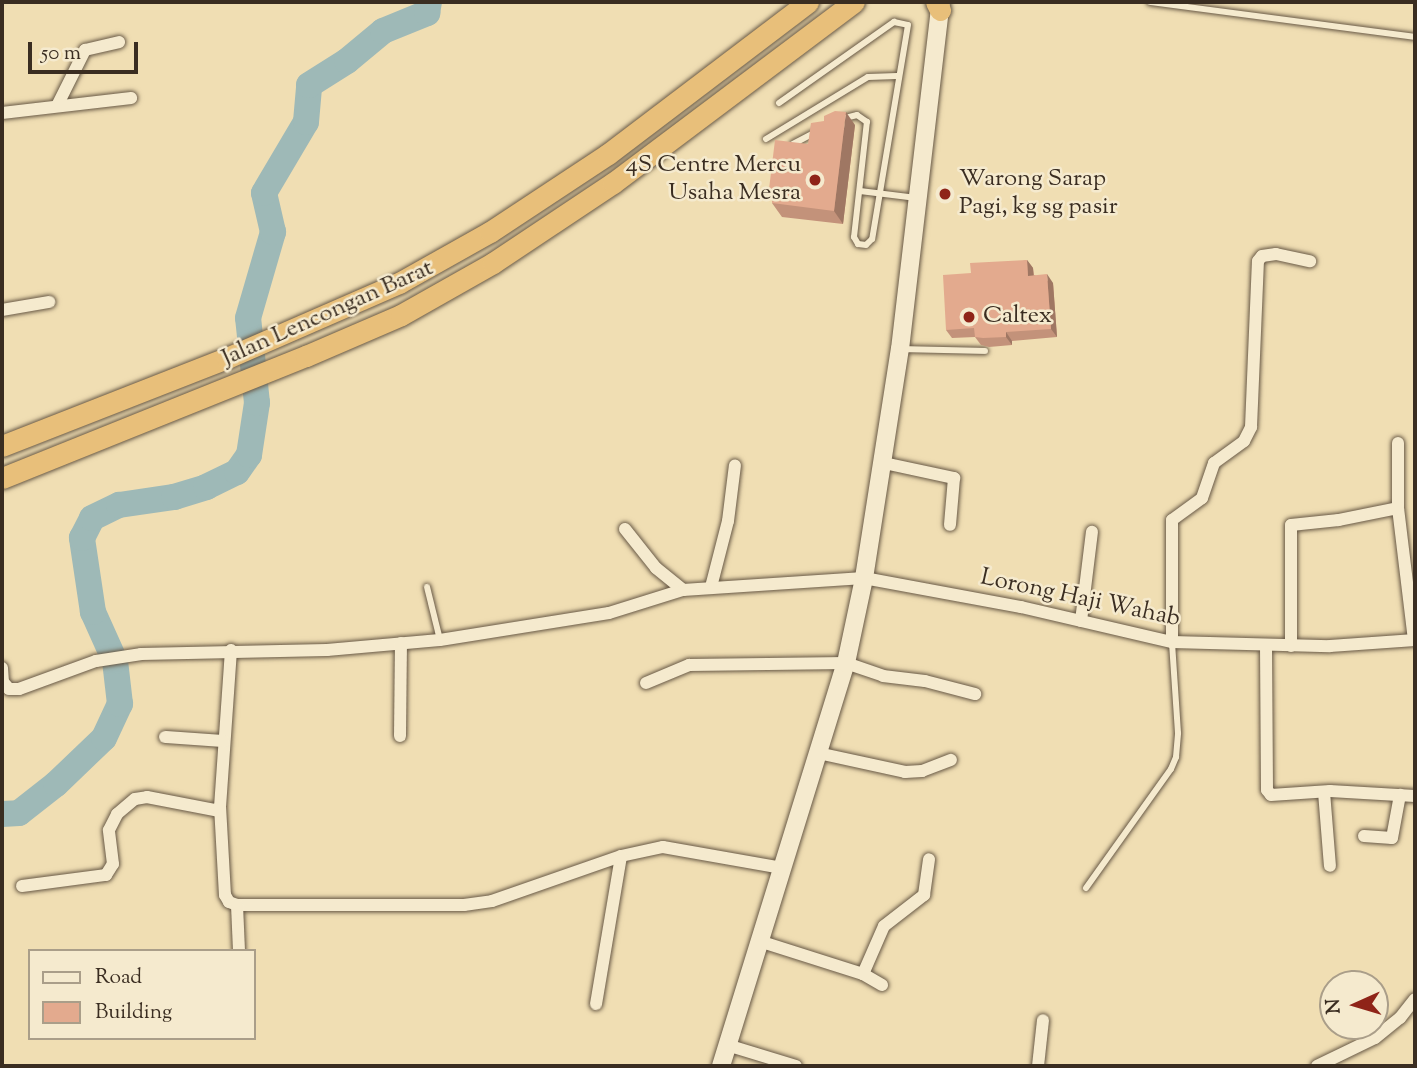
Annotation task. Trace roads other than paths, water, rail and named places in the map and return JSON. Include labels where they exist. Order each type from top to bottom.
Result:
[{"type":"highway","name":"Jalan Lencongan Barat","points":[[2,446],[227,358],[399,283],[490,232],[608,154],[808,2]]},
{"type":"highway","name":"Jalan Lencongan Barat","points":[[2,478],[238,384],[401,314],[552,227],[854,2]]},
{"type":"main road","points":[[720,1066],[846,663],[864,578],[900,349],[939,4]]},
{"type":"street","points":[[57,107],[85,50],[119,42]]},
{"type":"street","points":[[2,113],[131,98]]},
{"type":"street","points":[[1172,642],[1172,520],[1202,498],[1214,463],[1244,441],[1251,427],[1258,261],[1262,256],[1276,254],[1310,261]]},
{"type":"street","points":[[2,310],[49,302]]},
{"type":"street","points":[[1398,443],[1398,508],[1415,640]]},
{"type":"street","points":[[884,463],[954,478],[950,525]]},
{"type":"street","points":[[711,587],[730,509],[736,465]]},
{"type":"street","points":[[1291,646],[1291,524],[1339,520],[1398,508]]},
{"type":"street","points":[[625,529],[656,568],[683,590]]},
{"type":"street","points":[[1081,621],[1092,532]]},
{"type":"street","name":"Lorong Haji Wahab","points":[[6,690],[19,689],[96,661],[141,654],[327,650],[440,640],[609,613],[683,590],[864,578],[1172,642],[1291,646],[1361,645],[1415,640]]},
{"type":"street","points":[[400,736],[401,643]]},
{"type":"street","points":[[1266,646],[1267,790],[1277,797],[1324,792],[1415,796]]},
{"type":"street","points":[[231,650],[220,811],[225,895],[229,902],[237,905],[483,902],[513,896],[649,848],[678,848],[782,868]]},
{"type":"street","points":[[646,683],[688,665],[846,663],[883,676],[925,681],[975,694]]},
{"type":"street","points":[[2,668],[6,690]]},
{"type":"street","points":[[165,737],[224,741]]},
{"type":"street","points":[[818,753],[905,772],[922,771],[951,760]]},
{"type":"street","points":[[1324,792],[1330,866]]},
{"type":"street","points":[[1364,836],[1392,838],[1400,795]]},
{"type":"street","points":[[22,886],[106,875],[113,864],[109,830],[117,814],[135,799],[147,797],[220,811]]},
{"type":"street","points":[[596,1004],[621,856]]},
{"type":"street","points":[[863,974],[884,926],[925,895],[929,859]]},
{"type":"street","points":[[237,905],[239,949]]},
{"type":"street","points":[[759,941],[863,974],[882,985]]},
{"type":"street","points":[[1317,1066],[1375,1038],[1400,1018],[1415,999]]},
{"type":"street","points":[[1038,1066],[1043,1020]]},
{"type":"street","points":[[727,1045],[796,1066]]},
{"type":"lane","points":[[1150,2],[1415,37]]},
{"type":"lane","points":[[779,103],[894,22],[900,21],[908,27],[897,76],[870,243],[858,244],[854,237],[867,122],[857,115],[835,122]]},
{"type":"lane","points":[[766,139],[868,77],[897,76]]},
{"type":"lane","points":[[793,144],[825,127]]},
{"type":"lane","points":[[860,191],[918,198]]},
{"type":"lane","points":[[900,349],[985,351]]},
{"type":"lane","points":[[427,587],[440,640]]},
{"type":"lane","points":[[1086,888],[1171,769],[1176,757],[1178,733],[1172,642]]},
{"type":"waterway","points":[[2,814],[19,813],[56,784],[104,738],[120,704],[115,661],[93,612],[82,538],[92,518],[119,505],[174,497],[206,487],[237,472],[249,455],[257,403],[248,318],[273,232],[264,193],[306,122],[309,85],[347,61],[383,31],[427,13],[429,2]]},
{"type":"place","name":"4S Centre Mercu Usaha Mesra","points":[[815,180]]},
{"type":"place","name":"Warong Sarap Pagi, kg sg pasir","points":[[945,194]]},
{"type":"place","name":"Caltex","points":[[969,317]]}]
